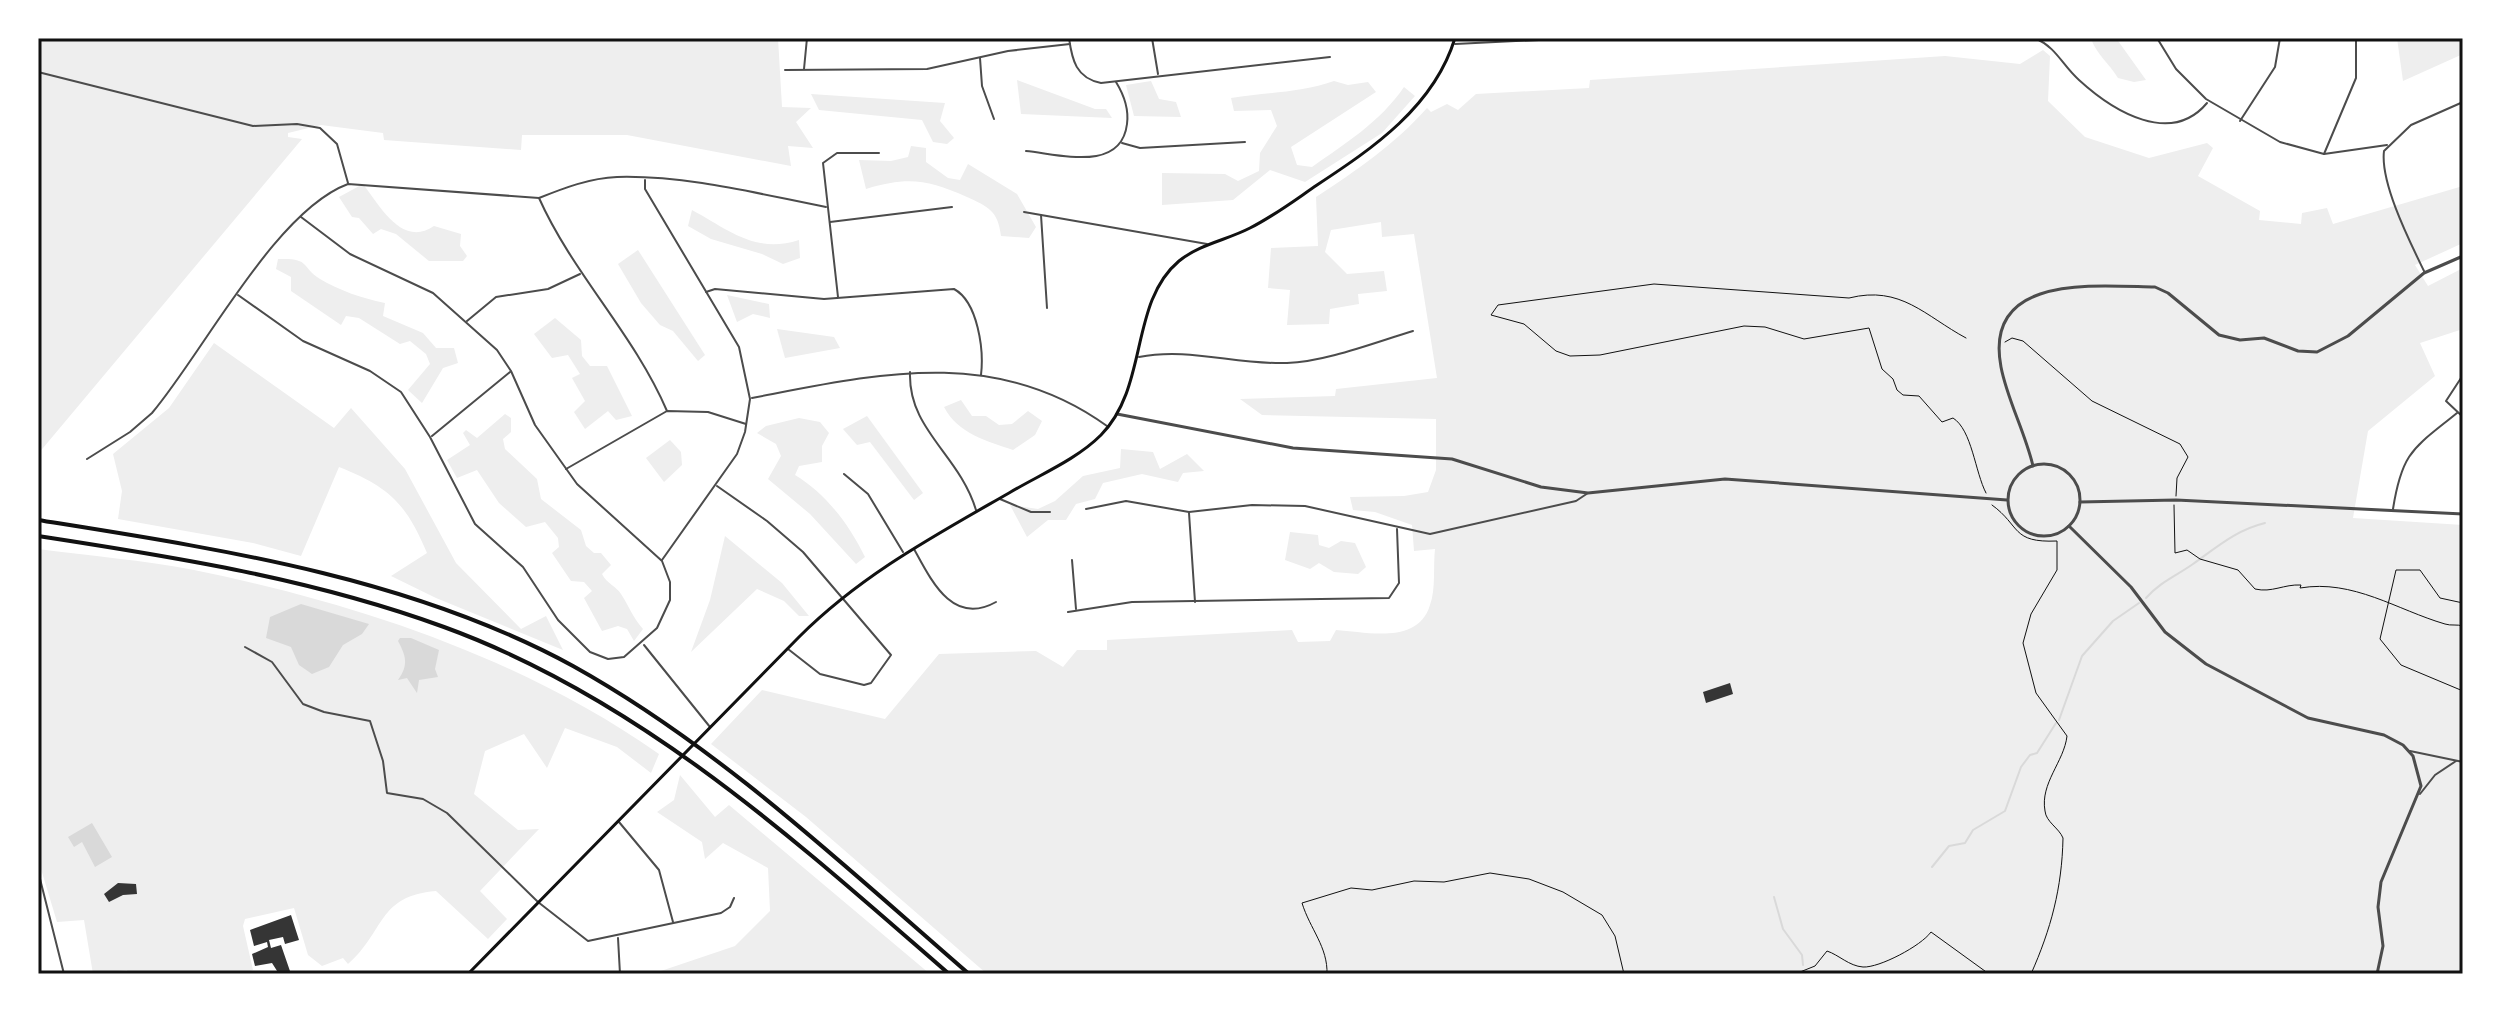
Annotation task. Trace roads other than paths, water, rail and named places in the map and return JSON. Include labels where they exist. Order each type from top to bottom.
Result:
[{"type":"highway","points":[[38,520],[260,558],[351,582],[436,608],[511,637],[559,660],[635,703],[692,743],[827,851],[969,974]]},
{"type":"highway","points":[[38,536],[251,571],[445,627],[542,671],[653,734],[723,785],[811,854],[949,974]]},
{"type":"main road","points":[[468,974],[841,599],[904,554],[1079,452],[1108,427],[1117,414],[1139,357],[1158,287],[1177,263],[1207,244],[1260,223],[1376,145],[1422,98],[1455,38]]},
{"type":"street","points":[[804,70],[807,38]]},
{"type":"street","points":[[1069,38],[1074,63],[1082,74],[1094,81],[1330,57]]},
{"type":"street","points":[[1152,38],[1158,75]]},
{"type":"street","points":[[1453,44],[1579,38]]},
{"type":"street","points":[[2035,38],[2054,48],[2076,77],[2101,97],[2154,124],[2182,123],[2208,101]]},
{"type":"street","points":[[2157,38],[2176,69],[2208,101],[2240,121],[2300,150],[2324,154],[2387,145],[2411,125],[2463,102]]},
{"type":"street","points":[[2240,121],[2275,67],[2280,38]]},
{"type":"street","points":[[2324,154],[2356,78],[2356,38]]},
{"type":"street","points":[[785,70],[927,69],[979,57],[1070,44]]},
{"type":"street","points":[[979,57],[982,86],[994,119]]},
{"type":"street","points":[[38,72],[253,126],[297,124],[320,128],[337,144],[348,184]]},
{"type":"street","points":[[1026,151],[1098,157],[1121,142],[1127,110],[1115,81]]},
{"type":"street","points":[[1121,142],[1140,148],[1245,142]]},
{"type":"street","points":[[2387,145],[2384,162],[2404,226],[2424,273]]},
{"type":"street","points":[[838,298],[826,207],[825,159],[837,153],[879,153]]},
{"type":"street","points":[[87,459],[130,432],[152,413],[238,295],[301,217],[321,198],[348,184],[539,198],[593,181],[645,179],[690,183],[826,207]]},
{"type":"street","points":[[645,179],[645,189],[739,347],[750,399],[747,424],[737,454],[662,561]]},
{"type":"street","points":[[539,198],[581,274],[646,365],[667,411]]},
{"type":"street","points":[[828,222],[952,207]]},
{"type":"street","points":[[1024,212],[1207,244]]},
{"type":"street","points":[[1041,214],[1047,308]]},
{"type":"street","points":[[238,295],[303,341],[391,384],[409,401],[475,524],[523,567],[558,620],[584,647],[601,657],[616,659],[643,644],[661,624],[669,607],[670,582],[662,561],[589,497],[566,469],[535,425],[511,371],[497,350],[467,321],[419,284],[350,254],[301,217]]},
{"type":"street","points":[[2033,466],[2023,425],[2003,375],[1999,345],[2010,315],[2030,296],[2053,289],[2150,286],[2168,293],[2219,335],[2240,340],[2264,338],[2298,351],[2317,352],[2348,336],[2424,273],[2463,256]]},
{"type":"street","points":[[467,321],[496,297],[548,289],[581,274]]},
{"type":"street","points":[[706,292],[715,289],[798,298],[838,298],[943,287],[958,290],[968,302],[982,347],[981,376]]},
{"type":"street","points":[[1139,357],[1179,352],[1245,362],[1297,362],[1413,331]]},
{"type":"street","points":[[430,437],[511,371]]},
{"type":"street","points":[[750,399],[854,378],[910,372],[981,376],[1053,394],[1108,427]]},
{"type":"street","points":[[910,372],[918,416],[959,470],[976,511]]},
{"type":"street","points":[[2463,375],[2446,404],[2463,417]]},
{"type":"street","points":[[566,469],[667,411],[708,412],[747,424]]},
{"type":"street","points":[[2393,509],[2399,473],[2406,458],[2457,413]]},
{"type":"street","points":[[1117,414],[1293,448],[1452,459],[1541,487],[1588,493],[1725,479],[2007,500]]},
{"type":"street","points":[[2045,464],[2066,472],[2079,491],[2080,502],[2069,526],[2047,537],[2024,531],[2009,512],[2007,500],[2015,478],[2033,466],[2045,464]]},
{"type":"street","points":[[844,474],[860,485],[875,503],[904,554]]},
{"type":"street","points":[[716,485],[767,521],[803,552],[841,599],[890,651],[889,662],[871,683],[861,685],[820,674],[788,649]]},
{"type":"street","points":[[1086,509],[1126,501],[1189,512],[1252,505],[1305,506],[1430,534],[1576,501],[1588,493]]},
{"type":"street","points":[[999,498],[1031,512],[1050,512]]},
{"type":"street","points":[[2080,502],[2176,500],[2463,514]]},
{"type":"street","points":[[1189,512],[1195,602]]},
{"type":"street","points":[[2069,526],[2131,587],[2165,632],[2206,664],[2308,718],[2374,732],[2409,750],[2463,762]]},
{"type":"street","points":[[1068,612],[1119,603],[1389,598],[1399,583],[1397,527]]},
{"type":"street","points":[[914,548],[933,583],[955,607],[974,610],[996,602]]},
{"type":"street","points":[[1072,560],[1076,610]]},
{"type":"street","points":[[643,644],[711,728]]},
{"type":"street","points":[[245,647],[272,662],[303,704],[324,712],[370,721],[383,761],[387,793],[423,799],[447,813],[538,902],[582,938],[597,941],[723,912],[734,898]]},
{"type":"street","points":[[2409,750],[2419,771],[2420,794]]},
{"type":"street","points":[[2377,974],[2383,946],[2378,907],[2381,882],[2420,794],[2435,775],[2457,761]]},
{"type":"street","points":[[618,821],[659,870],[673,922]]},
{"type":"street","points":[[38,871],[64,974]]},
{"type":"street","points":[[618,936],[620,974]]},
{"type":"street","points":[[2451,974],[2463,971]]},
{"type":"waterway","points":[[2146,598],[2227,540],[2265,523]]},
{"type":"waterway","points":[[2059,720],[2082,656],[2113,621],[2139,603]]},
{"type":"waterway","points":[[1932,867],[1949,846],[1965,843],[1973,830],[2005,811],[2021,767],[2030,755],[2037,753],[2056,723]]},
{"type":"waterway","points":[[1774,897],[1783,929],[1802,955],[1803,965]]}]
